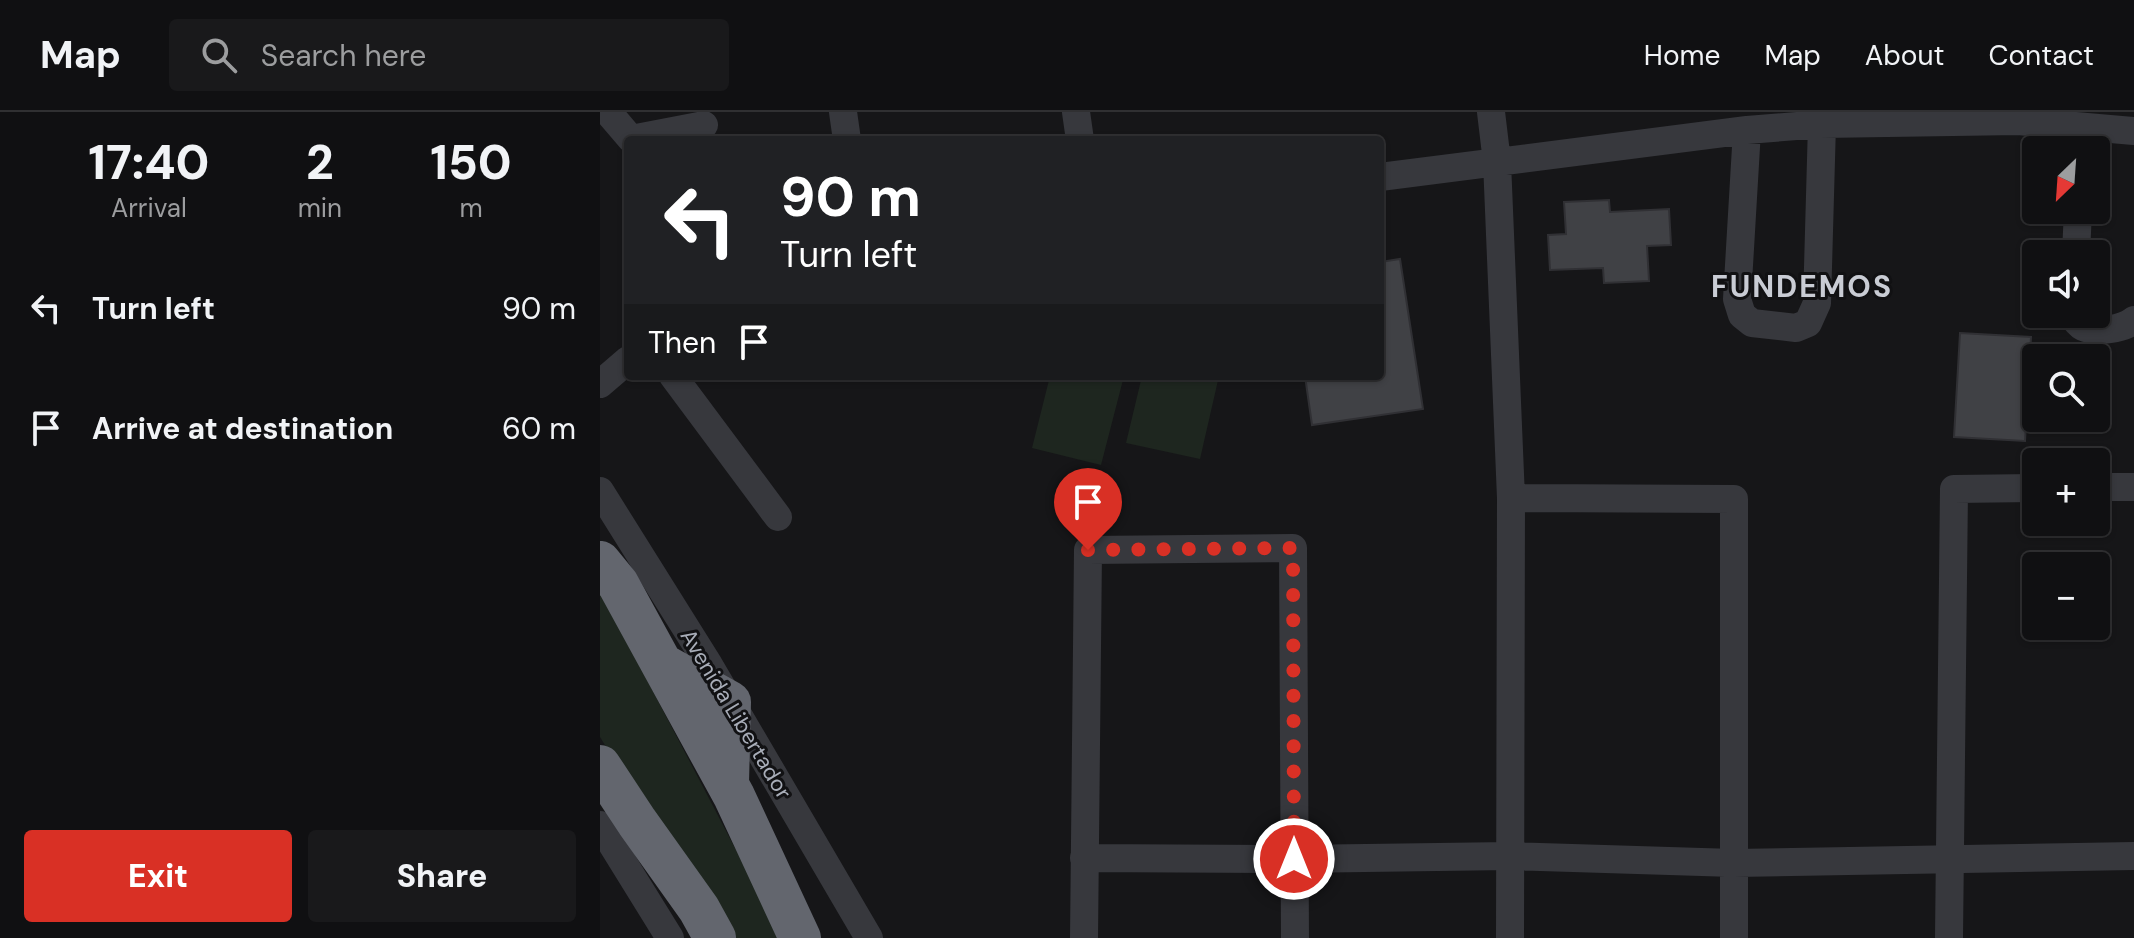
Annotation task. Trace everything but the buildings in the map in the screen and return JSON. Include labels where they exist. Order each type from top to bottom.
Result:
[{"type":"highway","name":"Avenida Libertador","points":[[606,573],[662,664],[728,784],[800,938]]},
{"type":"highway","points":[[662,664],[730,702],[728,784]]},
{"type":"highway","points":[[600,766],[618,823]]},
{"type":"highway","points":[[600,801],[618,823],[680,930]]},
{"type":"street","points":[[608,112],[628,136]]},
{"type":"street","points":[[843,112],[846,136]]},
{"type":"street","points":[[1076,112],[1079,136]]},
{"type":"street","points":[[1491,112],[1497,162],[1511,498],[1510,938]]},
{"type":"street","points":[[1384,176],[1766,123],[2018,117],[2075,136]]},
{"type":"street","points":[[1766,123],[1737,299],[1742,315],[1752,323],[1796,328],[1808,323],[1817,303],[1822,124]]},
{"type":"street","points":[[647,136],[704,125]]},
{"type":"street","points":[[2096,136],[2134,131]]},
{"type":"street","points":[[2089,328],[2100,330],[2130,324],[2134,320]]},
{"type":"street","points":[[600,384],[624,363]]},
{"type":"street","points":[[676,380],[778,517]]},
{"type":"street","points":[[2110,487],[2134,487]]},
{"type":"street","points":[[1949,938],[1954,489],[2022,488]]},
{"type":"street","name":"Avenida Libertador","points":[[600,491],[709,665],[869,938]]},
{"type":"street","points":[[1511,498],[1734,499],[1734,938]]},
{"type":"street","points":[[1084,938],[1088,550],[1293,548],[1295,938]]},
{"type":"street","points":[[1084,858],[1509,856],[1734,863],[2134,856]]},
{"type":"shaded area","points":[[1049,380],[1123,380],[1101,465],[1032,448]]},
{"type":"shaded area","points":[[1141,380],[1218,380],[1200,459],[1126,443]]},
{"type":"shaded area","points":[[600,590],[782,938],[724,938],[600,737]]},
{"type":"district","name":"FUNDEMOS","points":[[1802,286]]},
{"type":"route","points":[[1088,550],[1293,548],[1294,859]]}]
